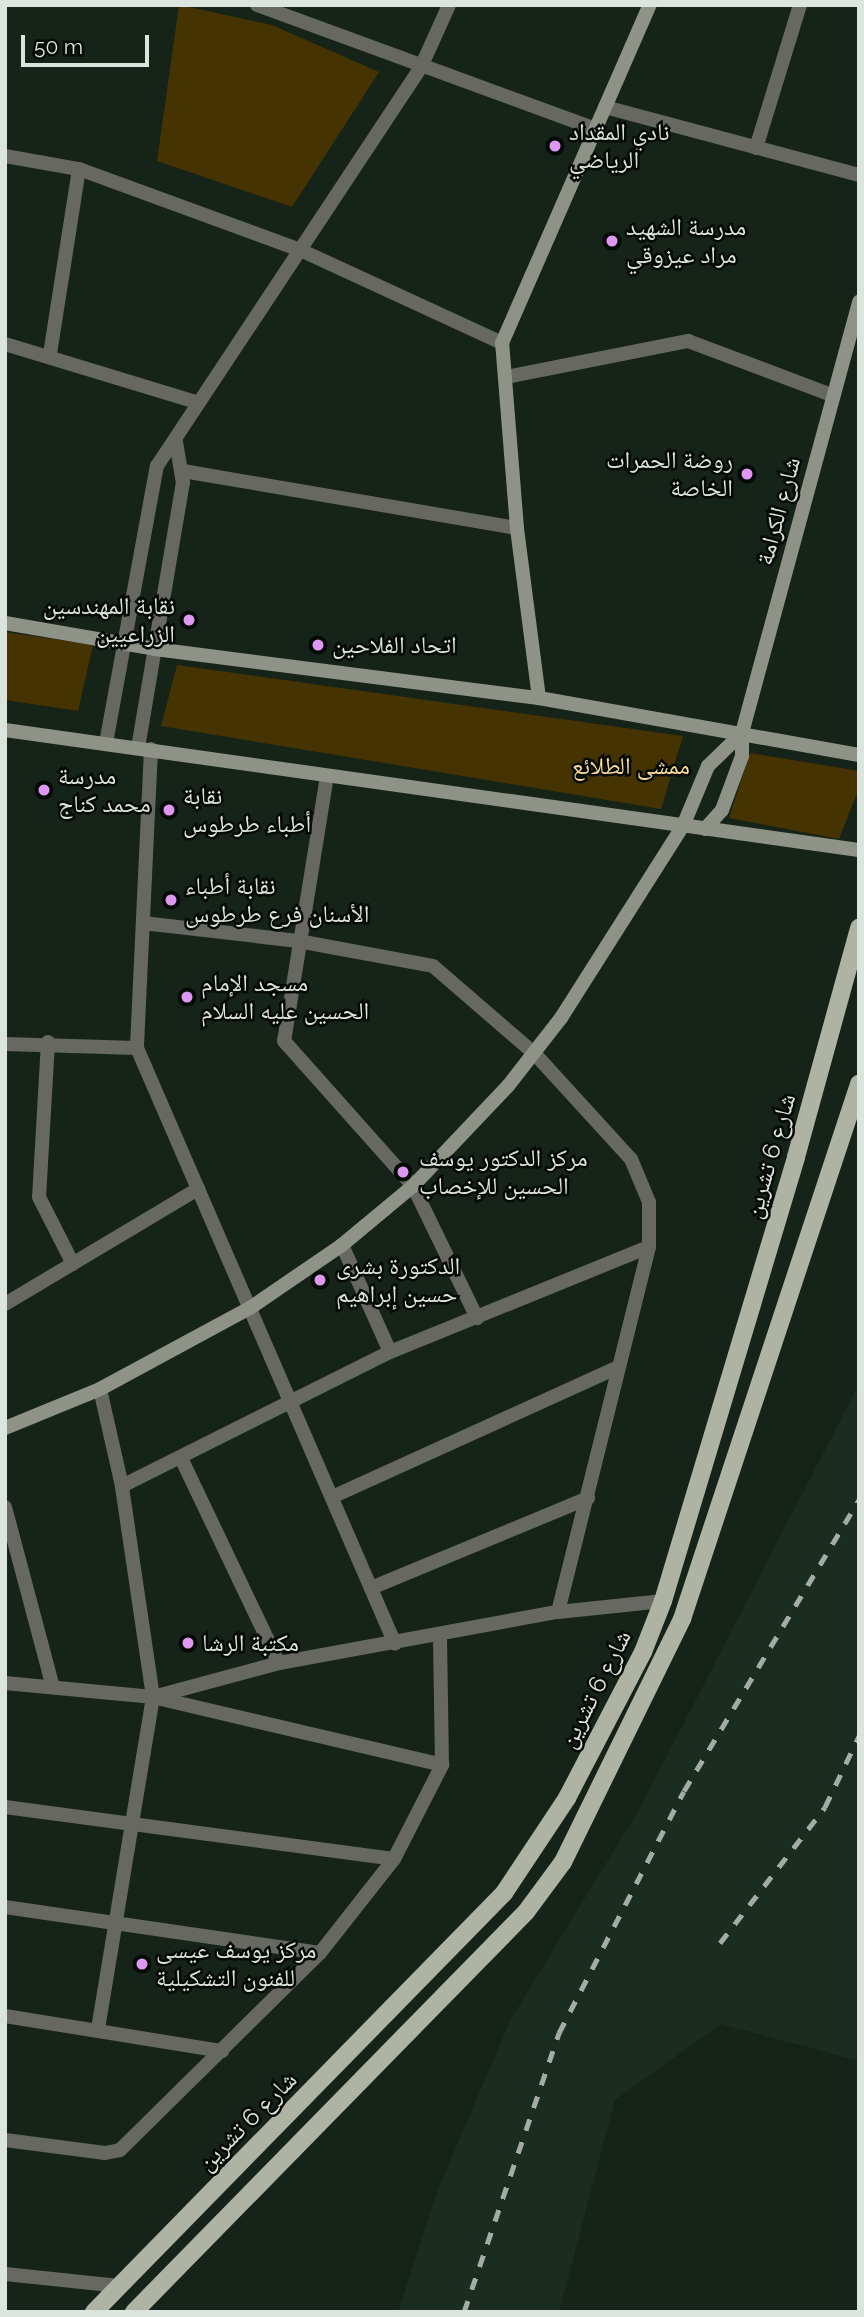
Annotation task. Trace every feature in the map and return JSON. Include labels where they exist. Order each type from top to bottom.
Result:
[{"type":"main road","name":"شارع 6 تشرين","points":[[94,2312],[511,1884],[567,1798],[643,1653],[663,1601],[796,1157],[859,928]]},
{"type":"main road","name":"شارع 6 تشرين","points":[[134,2312],[516,1922],[563,1862],[682,1619],[859,1084]]},
{"type":"street","points":[[257,5],[596,129]]},
{"type":"street","points":[[106,743],[154,475],[176,442],[196,402],[421,67],[449,5]]},
{"type":"street","points":[[539,698],[517,528],[502,343],[650,5]]},
{"type":"street","points":[[756,148],[800,5]]},
{"type":"street","points":[[606,107],[859,175]]},
{"type":"street","points":[[5,156],[79,169],[298,250],[502,343]]},
{"type":"street","points":[[50,354],[79,169]]},
{"type":"street","name":"شارع الكرامة","points":[[705,829],[727,800],[742,755],[742,733],[859,302]]},
{"type":"street","points":[[506,377],[688,341],[832,395]]},
{"type":"street","points":[[5,344],[50,354],[196,402]]},
{"type":"street","points":[[176,442],[183,471],[155,649],[145,748],[143,923],[137,1048],[395,1643]]},
{"type":"street","points":[[183,471],[517,528]]},
{"type":"street","points":[[5,623],[155,649],[539,698],[859,755]]},
{"type":"street","points":[[5,730],[859,850]]},
{"type":"street","points":[[5,1428],[100,1389],[250,1308],[342,1245],[413,1186],[535,1054],[683,827],[708,766],[742,733]]},
{"type":"street","points":[[327,776],[298,941],[284,1041],[413,1186],[477,1318]]},
{"type":"street","points":[[143,923],[298,941],[433,965],[535,1054],[631,1159],[649,1202],[649,1247],[558,1612]]},
{"type":"street","points":[[5,1044],[48,1042],[137,1048]]},
{"type":"street","points":[[48,1042],[39,1197],[73,1264]]},
{"type":"street","points":[[5,1304],[198,1189]]},
{"type":"street","points":[[342,1245],[390,1352]]},
{"type":"street","points":[[122,1486],[182,1460],[390,1352],[649,1247]]},
{"type":"street","points":[[332,1497],[617,1368]]},
{"type":"street","points":[[98,2029],[119,1924],[153,1697],[122,1486],[100,1389]]},
{"type":"street","points":[[182,1460],[279,1663]]},
{"type":"street","points":[[371,1588],[588,1498]]},
{"type":"street","points":[[5,1507],[53,1688]]},
{"type":"street","points":[[153,1697],[279,1663],[440,1637],[558,1612],[663,1601]]},
{"type":"street","points":[[5,2140],[120,2150],[320,1953],[394,1859],[442,1765],[440,1637]]},
{"type":"street","points":[[5,1683],[153,1697],[442,1765]]},
{"type":"street","points":[[5,1807],[133,1828],[394,1859]]},
{"type":"street","points":[[5,1907],[320,1953]]},
{"type":"street","points":[[5,2016],[222,2051]]},
{"type":"street","points":[[5,2274],[119,2286]]},
{"type":"shaded area","points":[[859,1384],[859,2061],[721,2024],[615,2100],[559,2312],[398,2312],[438,2189],[511,2019],[641,1806]]},
{"type":"green space","points":[[179,5],[272,25],[379,72],[292,207],[157,161]]},
{"type":"green space","points":[[5,632],[93,645],[78,711],[5,700]]},
{"type":"green space","name":"ممشى الطلائع","points":[[177,665],[683,736],[661,809],[161,726]]},
{"type":"green space","name":"ممشى الطلائع","points":[[750,753],[859,771],[859,788],[839,839],[729,818]]},
{"type":"railway","points":[[464,2312],[559,2033],[684,1791],[859,1500]]},
{"type":"railway","points":[[720,1943],[825,1807],[859,1736]]},
{"type":"place","name":"نادي المقداد الرياضي","points":[[555,146]]},
{"type":"place","name":"مدرسة الشهيد مراد عيزوقي","points":[[612,241]]},
{"type":"place","name":"روضة الحمرات الخاصة","points":[[747,474]]},
{"type":"place","name":"نقابة المهندسين الزراعيين","points":[[189,620]]},
{"type":"place","name":"اتحاد الفلاحين","points":[[318,645]]},
{"type":"place","name":"مدرسة محمد كناج","points":[[44,790]]},
{"type":"place","name":"نقابة أطباء طرطوس","points":[[169,810]]},
{"type":"place","name":"نقابة أطباء الأسنان فرع طرطوس","points":[[171,900]]},
{"type":"place","name":"مسجد الإمام الحسين عليه السلام","points":[[187,997]]},
{"type":"place","name":"مركز الدكتور يوسف الحسين للإخصاب","points":[[403,1172]]},
{"type":"place","name":"الدكتورة بشرى حسين إبراهيم","points":[[320,1280]]},
{"type":"place","name":"مكتبة الرشا","points":[[188,1643]]},
{"type":"place","name":"مركز يوسف عيسى للفنون التشكيلية","points":[[142,1964]]}]
